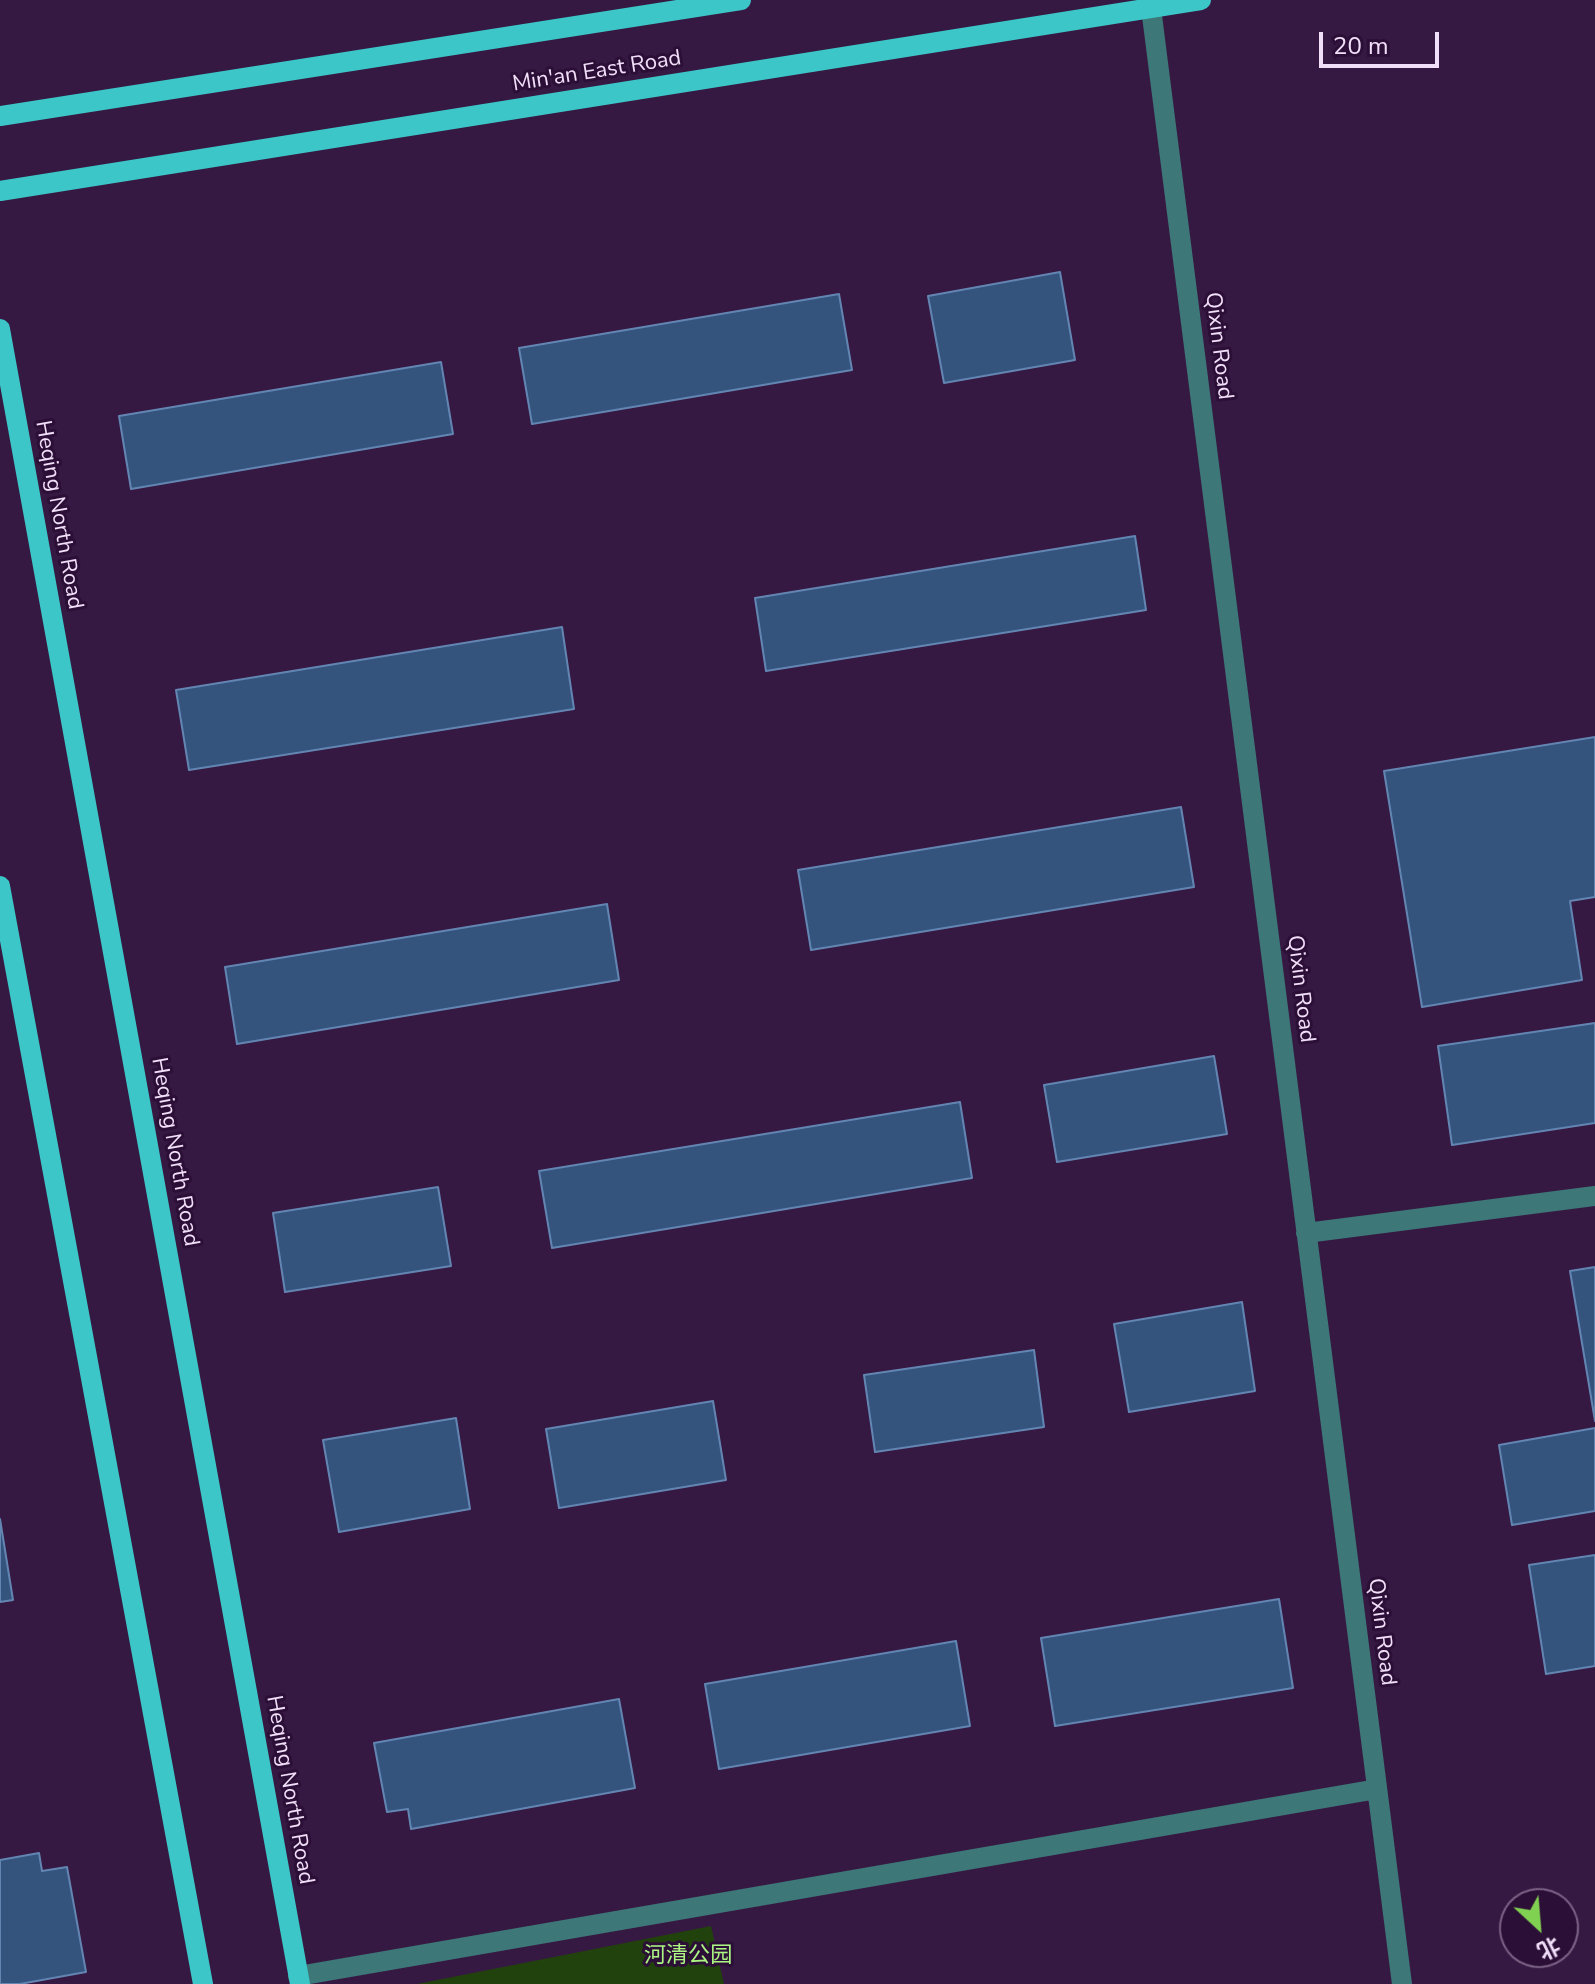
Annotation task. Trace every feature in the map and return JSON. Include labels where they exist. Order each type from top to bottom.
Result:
[{"type":"main road","points":[[0,116],[741,0]]},
{"type":"main road","name":"Min'an East Road","points":[[0,191],[1150,4],[1201,0]]},
{"type":"main road","name":"Heqing North Road","points":[[0,329],[299,1980]]},
{"type":"main road","points":[[0,886],[203,1984]]},
{"type":"street","name":"Qixin Road","points":[[1150,4],[1402,1984]]},
{"type":"street","points":[[1306,1233],[1595,1196]]},
{"type":"street","points":[[299,1980],[1377,1789]]},
{"type":"green space","name":"河清公园","points":[[711,1926],[724,1984],[417,1984]]},
{"type":"building","points":[[1060,272],[1075,360],[944,383],[928,296]]},
{"type":"building","points":[[839,294],[852,370],[532,424],[519,348]]},
{"type":"building","points":[[441,362],[453,434],[131,489],[119,416]]},
{"type":"building","points":[[1135,536],[1146,610],[766,671],[755,598]]},
{"type":"building","points":[[562,627],[574,709],[189,770],[176,690]]},
{"type":"building","points":[[1595,737],[1595,897],[1570,901],[1582,980],[1422,1007],[1384,771]]},
{"type":"building","points":[[1181,807],[1194,887],[811,950],[798,870]]},
{"type":"building","points":[[607,904],[619,980],[237,1044],[225,967]]},
{"type":"building","points":[[1595,1023],[1595,1123],[1452,1145],[1438,1046]]},
{"type":"building","points":[[1214,1056],[1227,1134],[1057,1162],[1044,1085]]},
{"type":"building","points":[[960,1102],[972,1178],[552,1248],[539,1171]]},
{"type":"building","points":[[438,1187],[451,1266],[285,1292],[273,1213]]},
{"type":"building","points":[[1595,1267],[1595,1421],[1570,1271]]},
{"type":"building","points":[[1242,1302],[1255,1391],[1129,1412],[1114,1324]]},
{"type":"building","points":[[1034,1350],[1044,1427],[875,1452],[864,1375]]},
{"type":"building","points":[[713,1401],[726,1480],[559,1508],[546,1429]]},
{"type":"building","points":[[456,1418],[470,1509],[339,1532],[323,1440]]},
{"type":"building","points":[[1595,1428],[1595,1511],[1512,1525],[1499,1445]]},
{"type":"building","points":[[0,1519],[13,1600],[0,1602]]},
{"type":"building","points":[[1595,1555],[1595,1666],[1546,1674],[1529,1565]]},
{"type":"building","points":[[1279,1599],[1293,1688],[1055,1726],[1041,1638]]},
{"type":"building","points":[[956,1641],[970,1726],[719,1769],[705,1684]]},
{"type":"building","points":[[619,1699],[635,1788],[411,1829],[408,1809],[387,1812],[374,1743]]},
{"type":"building","points":[[39,1853],[42,1871],[67,1867],[86,1972],[20,1984],[0,1984],[0,1860]]}]
